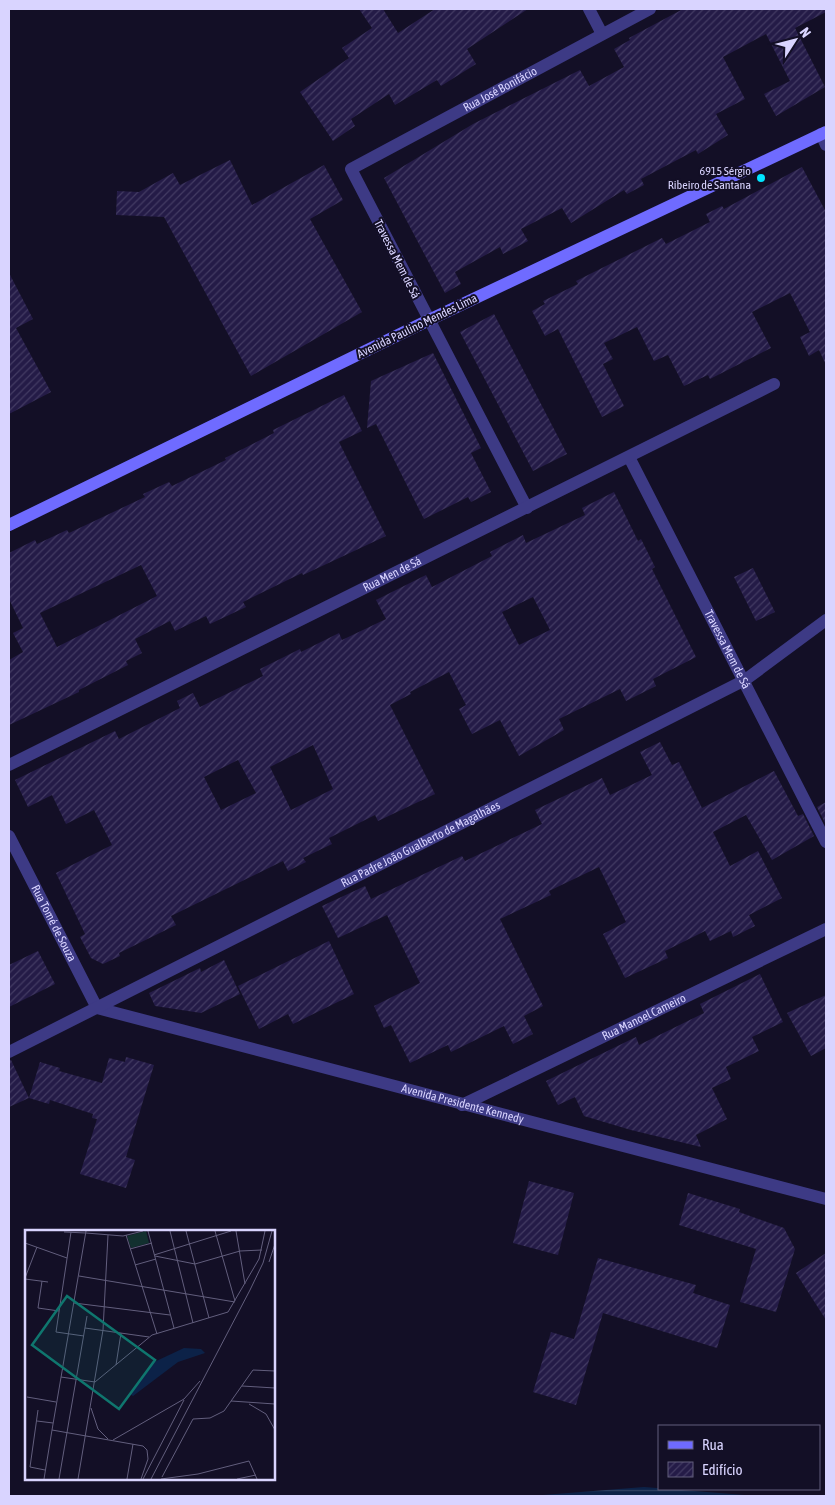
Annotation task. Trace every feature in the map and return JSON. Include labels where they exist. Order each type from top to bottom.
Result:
[{"type":"main road","name":"Avenida Paulino Mendes Lima","points":[[9,525],[429,320],[824,137]]},
{"type":"street","points":[[589,9],[602,34]]},
{"type":"street","name":"Rua José Bonifácio","points":[[351,169],[650,9]]},
{"type":"street","name":"Travessa Mem de Sá","points":[[351,169],[527,508]]},
{"type":"street","name":"Rua Men de Sá","points":[[9,765],[774,384]]},
{"type":"street","name":"Travessa Mem de Sá","points":[[629,456],[826,842]]},
{"type":"street","name":"Rua Padre João Gualberto de Magalhães","points":[[9,1052],[745,680],[826,620]]},
{"type":"street","name":"Rua Tomé de Souza","points":[[9,836],[97,1008]]},
{"type":"street","name":"Rua Manoel Cameiro","points":[[462,1105],[826,929]]},
{"type":"street","name":"Avenida Presidente Kennedy","points":[[97,1008],[826,1199]]},
{"type":"water","points":[[644,1487],[658,1488],[658,1490],[757,1496],[497,1496],[543,1495]]},
{"type":"building","points":[[359,9],[383,9],[398,33],[435,9],[528,9],[467,49],[476,64],[441,86],[437,80],[395,105],[389,94],[351,119],[355,126],[333,141],[300,92],[349,58],[342,48],[372,28]]},
{"type":"building","points":[[683,9],[826,9],[826,12],[795,28],[825,87],[776,116],[764,94],[790,81],[766,34],[723,57],[745,99],[716,114],[728,135],[698,154],[696,150],[641,179],[644,185],[627,194],[624,190],[571,223],[562,208],[521,229],[528,241],[503,254],[500,247],[455,272],[461,284],[445,293],[384,178],[473,124],[580,70],[589,86],[624,67],[614,49],[630,40],[629,38]]},
{"type":"building","points":[[230,160],[252,205],[324,165],[343,200],[310,219],[362,312],[251,376],[164,217],[116,215],[117,191],[139,192],[173,173],[180,185]]},
{"type":"building","points":[[802,167],[826,212],[826,365],[819,350],[809,356],[800,337],[810,332],[790,293],[752,312],[771,348],[710,379],[708,375],[684,386],[668,355],[654,361],[637,327],[604,343],[613,359],[603,364],[624,406],[602,417],[558,329],[545,336],[532,311],[545,304],[543,301],[578,284],[576,281],[662,238],[666,244],[710,222],[706,214],[722,206],[724,209]]},
{"type":"building","points":[[9,273],[33,319],[16,328],[51,392],[9,414]]},
{"type":"building","points":[[494,314],[567,454],[533,471],[460,332]]},
{"type":"building","points":[[433,353],[481,448],[471,453],[491,492],[471,502],[468,497],[424,519],[376,424],[367,428],[371,381]]},
{"type":"building","points":[[344,395],[362,431],[339,442],[386,536],[303,575],[302,573],[243,602],[246,607],[210,624],[206,616],[175,631],[170,621],[135,639],[142,653],[126,661],[128,665],[79,690],[79,692],[9,725],[9,660],[23,652],[13,633],[23,628],[9,599],[9,553],[35,540],[37,544],[67,530],[69,533],[145,497],[143,494],[169,482],[172,486],[226,460],[225,458],[274,433],[273,430]],"holes":[[[141,565],[157,596],[57,647],[40,613]]]},
{"type":"building","points":[[614,492],[638,541],[641,539],[655,567],[652,569],[696,657],[653,679],[656,686],[626,701],[620,689],[559,719],[564,730],[519,756],[500,720],[472,734],[459,709],[466,705],[449,672],[410,692],[411,694],[390,705],[435,794],[378,821],[375,815],[329,838],[332,844],[303,858],[306,862],[288,871],[283,861],[171,916],[176,925],[119,953],[120,956],[103,964],[91,958],[80,937],[85,934],[56,873],[112,845],[94,810],[66,824],[52,795],[28,807],[15,780],[115,731],[119,739],[180,708],[177,701],[193,693],[200,707],[263,676],[260,669],[300,649],[301,652],[339,633],[342,640],[386,619],[376,600],[426,575],[432,587],[492,556],[490,552],[523,535],[526,543],[585,515],[582,508]],"holes":[[[533,597],[550,630],[519,645],[502,612]],[[313,745],[333,789],[291,810],[270,767]],[[238,760],[256,793],[221,810],[204,777]]]},
{"type":"building","points":[[753,568],[775,612],[756,621],[734,577]]},
{"type":"building","points":[[660,742],[672,765],[679,762],[702,808],[774,771],[798,816],[803,814],[814,836],[772,860],[746,815],[713,832],[730,866],[758,851],[782,898],[749,915],[755,926],[733,937],[731,931],[710,941],[705,931],[665,951],[668,958],[625,978],[603,934],[626,922],[599,867],[549,891],[551,895],[500,919],[543,1006],[524,1016],[533,1034],[513,1044],[504,1026],[451,1052],[448,1045],[410,1063],[391,1025],[384,1028],[374,1006],[420,983],[387,915],[338,938],[322,906],[365,886],[371,899],[462,856],[465,861],[542,824],[535,810],[602,778],[610,795],[652,775],[640,752]]},
{"type":"building","points":[[826,802],[826,825],[817,807]]},
{"type":"building","points":[[329,941],[354,994],[293,1024],[288,1014],[259,1029],[238,986]]},
{"type":"building","points":[[38,951],[55,984],[9,1007],[9,965]]},
{"type":"building","points":[[224,960],[240,994],[201,1013],[155,1006],[149,993],[200,968],[201,972]]},
{"type":"building","points":[[760,974],[783,1022],[752,1037],[759,1051],[726,1067],[731,1079],[712,1088],[727,1119],[696,1135],[701,1147],[584,1116],[575,1097],[558,1105],[546,1081],[636,1037],[639,1045],[704,1013],[700,1004]]},
{"type":"building","points":[[826,995],[826,1048],[811,1056],[787,1013]]},
{"type":"building","points":[[126,1057],[154,1065],[126,1157],[135,1160],[126,1188],[80,1174],[97,1119],[92,1118],[93,1114],[50,1100],[49,1104],[29,1098],[40,1062],[60,1068],[59,1071],[102,1083],[109,1058],[125,1062]]},
{"type":"building","points":[[9,1060],[11,1060],[29,1098],[9,1107]]},
{"type":"building","points":[[529,1181],[574,1193],[558,1255],[513,1243]]},
{"type":"building","points":[[688,1193],[740,1209],[739,1212],[784,1228],[795,1249],[776,1312],[740,1302],[756,1249],[679,1225]]},
{"type":"building","points":[[826,1253],[826,1320],[796,1273]]},
{"type":"building","points":[[598,1258],[696,1285],[693,1293],[730,1305],[717,1348],[603,1313],[576,1405],[533,1392],[551,1332],[574,1339]]},
{"type":"place","name":"6915 Sérgio Ribeiro de Santana","points":[[761,178]]}]
